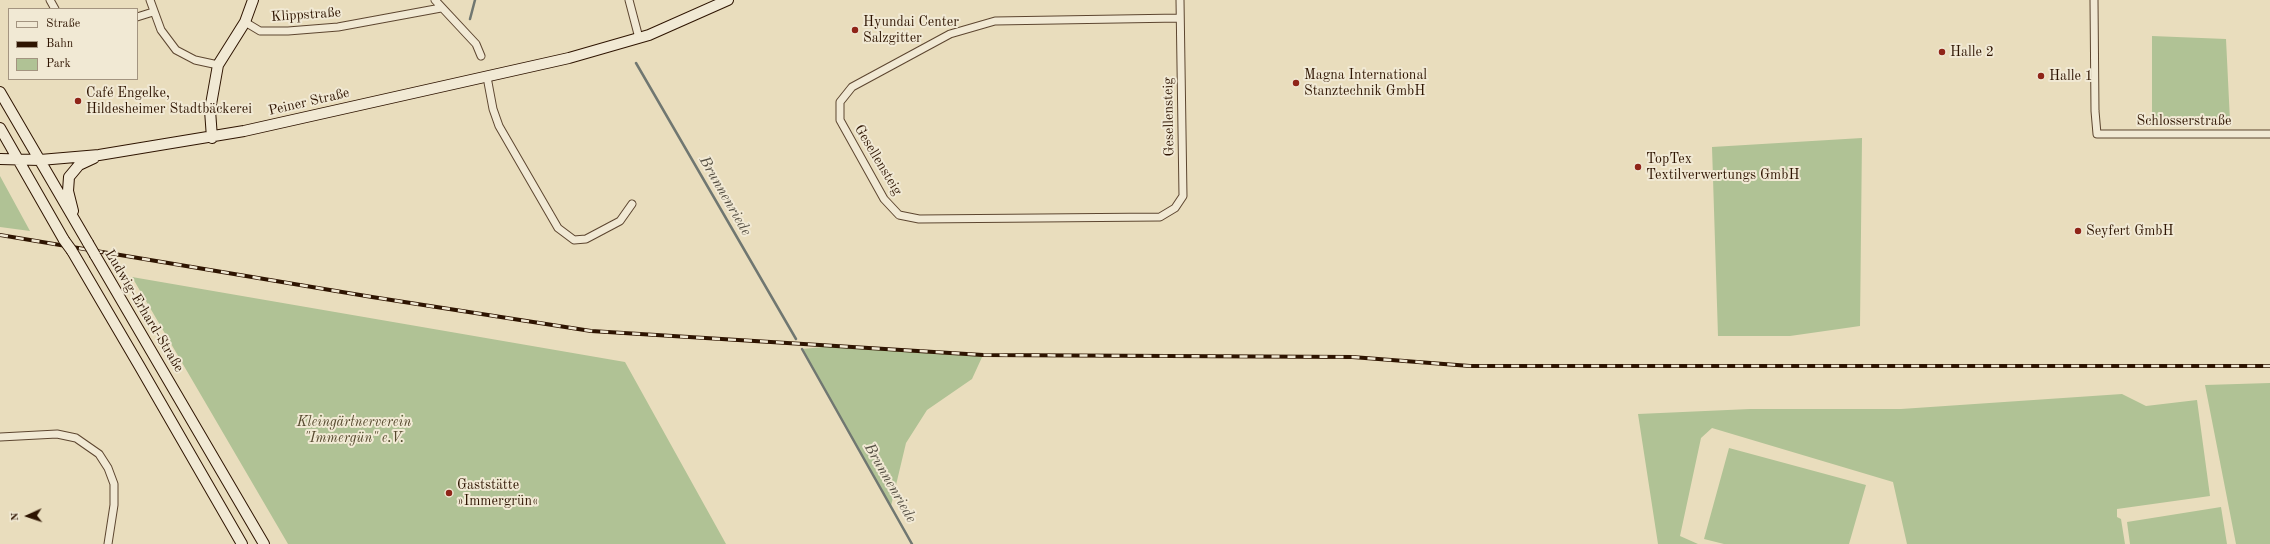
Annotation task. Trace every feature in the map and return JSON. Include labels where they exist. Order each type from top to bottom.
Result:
[{"type":"main road","points":[[212,138],[210,110],[218,65],[246,22],[252,0]]},
{"type":"main road","name":"Peiner Straße","points":[[0,159],[40,160],[99,155],[212,138],[569,58],[639,38],[728,0]]},
{"type":"main road","name":"Ludwig-Erhard-Straße","points":[[0,92],[264,544]]},
{"type":"main road","points":[[0,128],[242,544]]},
{"type":"main road","points":[[75,221],[68,191],[69,177],[80,165],[99,155]]},
{"type":"street","points":[[150,0],[153,12],[161,30],[176,50],[195,60],[218,65]]},
{"type":"street","points":[[435,0],[476,44],[481,56]]},
{"type":"street","points":[[629,0],[639,38]]},
{"type":"street","name":"Gesellensteig","points":[[1180,0],[1183,196],[1175,208],[1160,217],[919,219],[899,215],[884,199],[840,120],[840,102],[852,87],[950,34],[995,21],[1180,18]]},
{"type":"street","name":"Schlosserstraße","points":[[2094,0],[2095,111],[2097,134],[2270,134]]},
{"type":"street","name":"Klippstraße","points":[[246,22],[260,31],[288,31],[338,27],[441,8]]},
{"type":"street","points":[[138,17],[153,12]]},
{"type":"street","points":[[487,77],[493,109],[499,126],[558,228],[574,240],[586,239],[620,221],[632,204]]},
{"type":"street","points":[[0,437],[58,434],[76,438],[100,454],[108,468],[114,484],[114,505],[108,544]]},
{"type":"green space","points":[[2152,36],[2226,39],[2230,121],[2152,122]]},
{"type":"green space","points":[[1862,138],[1860,326],[1790,336],[1718,336],[1712,147]]},
{"type":"green space","points":[[0,176],[30,231],[0,227]]},
{"type":"green space","name":"Kleingärtnerverein \"Immergün\" e.V.","points":[[132,277],[625,362],[726,544],[288,544]]},
{"type":"green space","points":[[834,346],[983,355],[972,379],[927,410],[906,443],[891,506],[802,349]]},
{"type":"green space","points":[[2270,383],[2270,544],[2236,544],[2205,385]]},
{"type":"green space","points":[[2122,394],[2146,406],[2197,400],[2210,496],[2117,509],[2117,517],[2121,519],[2125,544],[1907,544],[1893,482],[1712,428],[1701,438],[1680,536],[1698,544],[1658,544],[1638,414],[1750,409],[1901,409]]},
{"type":"green space","points":[[1729,448],[1866,485],[1849,544],[1724,544],[1704,539]]},
{"type":"green space","points":[[2221,507],[2227,544],[2130,544],[2127,522]]},
{"type":"waterway","name":"Brunnenriede","points":[[470,19],[475,0]]},
{"type":"waterway","name":"Brunnenriede","points":[[636,63],[796,339]]},
{"type":"waterway","name":"Brunnenriede","points":[[802,349],[912,544]]},
{"type":"railway","points":[[0,235],[372,297],[591,331],[983,355],[1352,357],[1470,366],[2270,366]]},
{"type":"place","name":"Hyundai Center Salzgitter","points":[[855,30]]},
{"type":"place","name":"Halle 2","points":[[1942,52]]},
{"type":"place","name":"Halle 1","points":[[2041,76]]},
{"type":"place","name":"Magna International Stanztechnik GmbH","points":[[1296,83]]},
{"type":"place","name":"Café Engelke, Hildesheimer Stadtbäckerei","points":[[78,101]]},
{"type":"place","name":"TopTex Textilverwertungs GmbH","points":[[1638,167]]},
{"type":"place","name":"Seyfert GmbH","points":[[2078,231]]},
{"type":"place","name":"Gaststätte »Immergrün«","points":[[449,493]]}]
